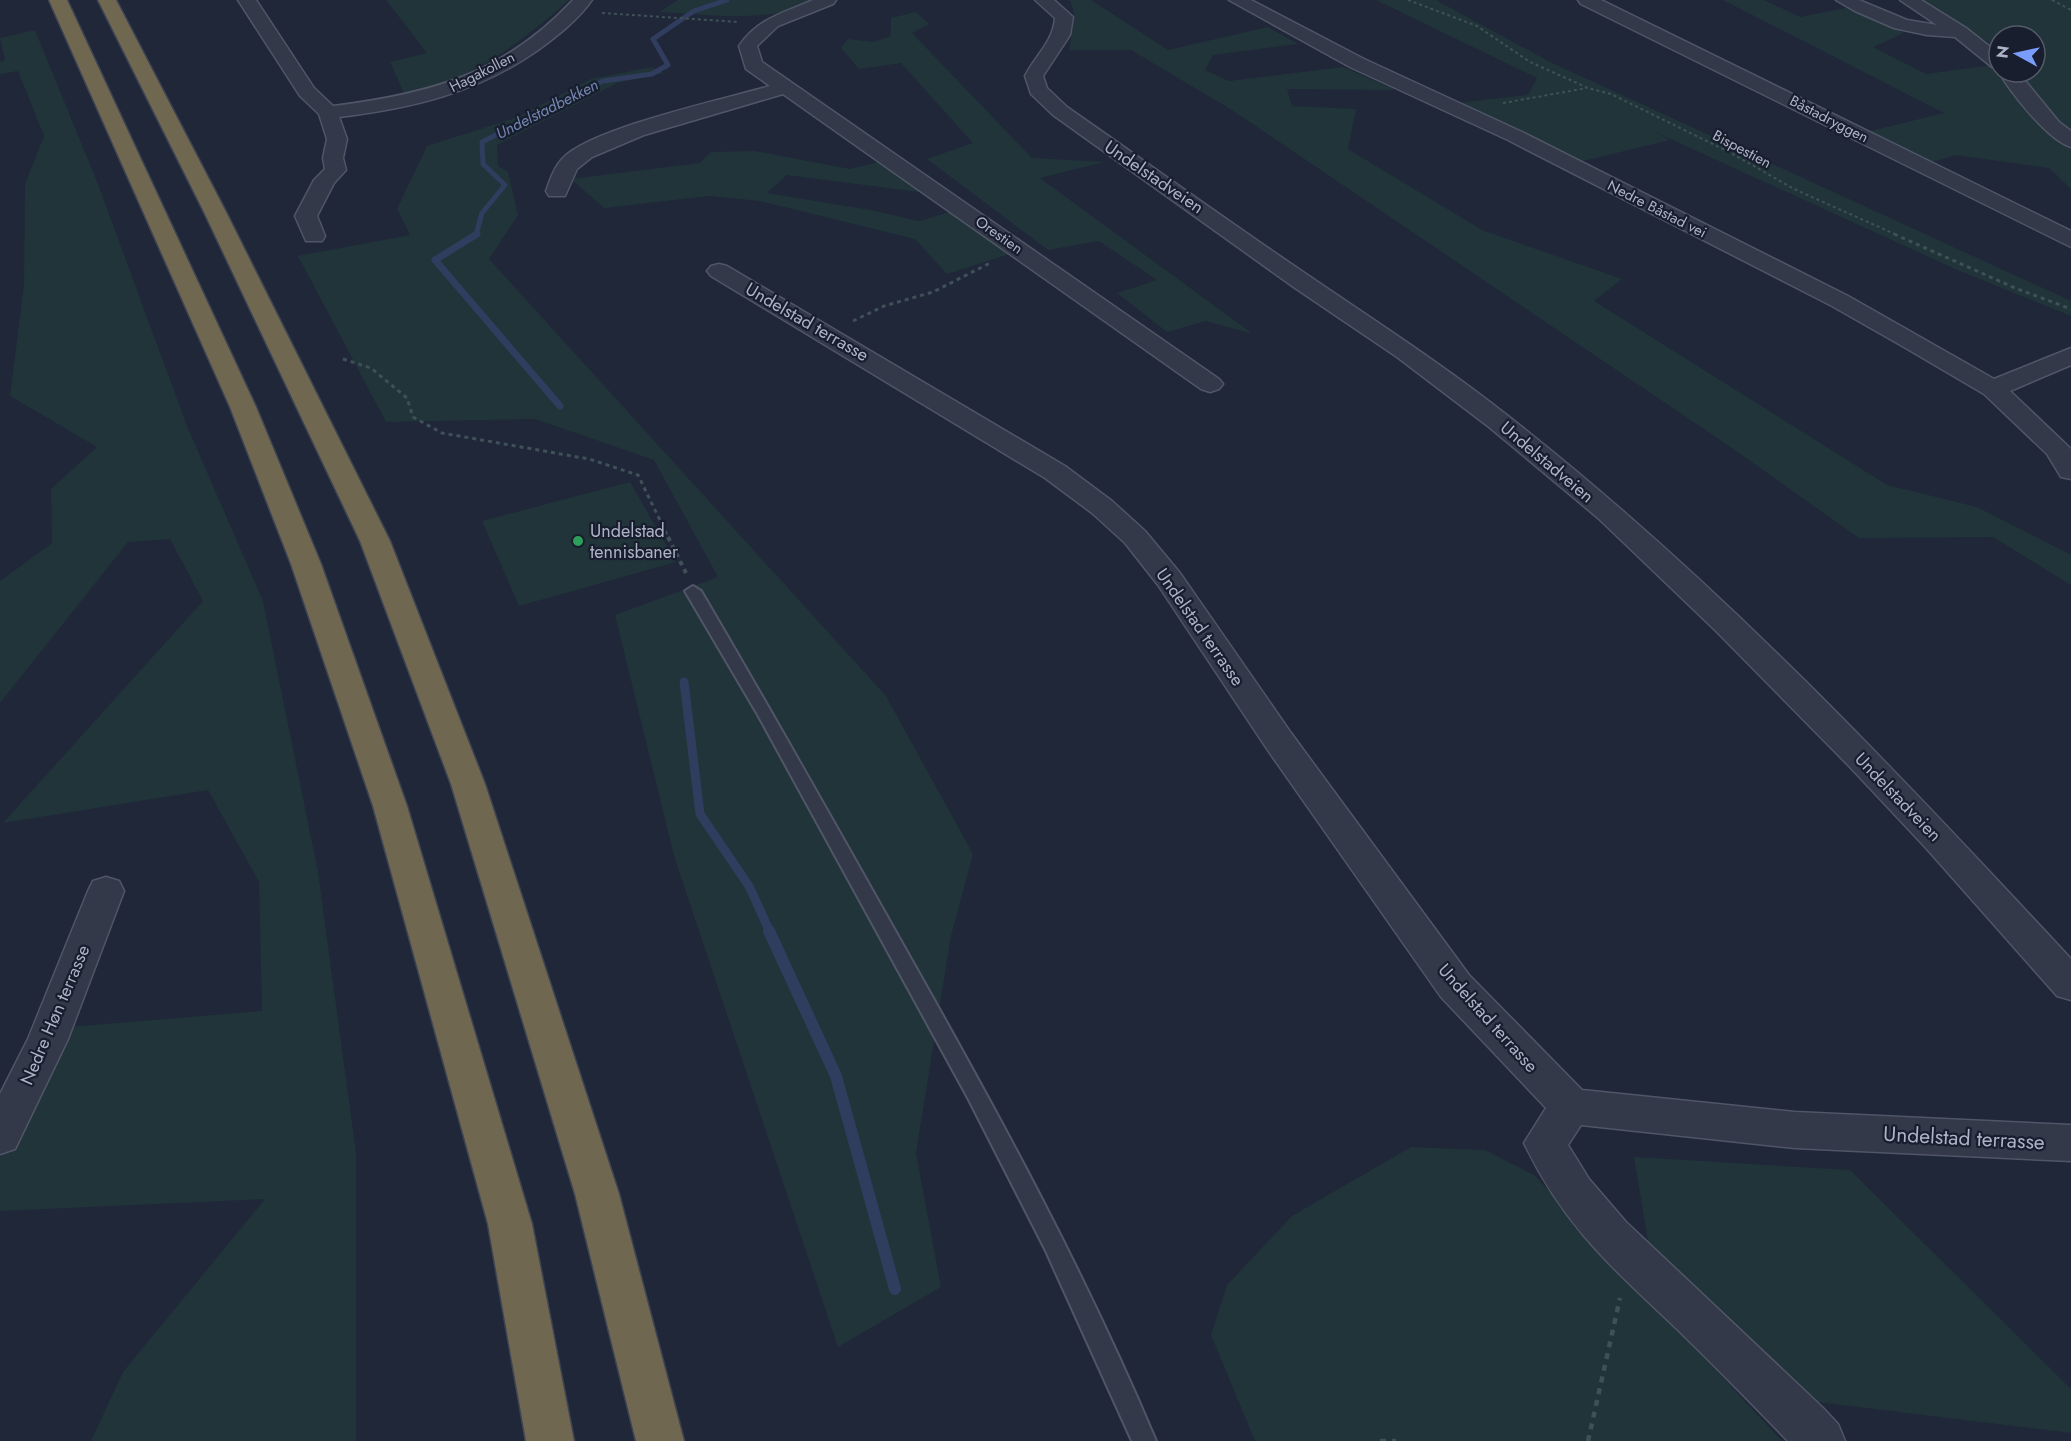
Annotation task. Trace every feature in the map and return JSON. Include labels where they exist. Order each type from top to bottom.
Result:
[{"type":"highway","points":[[58,0],[243,407],[306,564],[386,795],[510,1224],[550,1441]]},
{"type":"highway","points":[[107,0],[215,212],[375,541],[468,784],[597,1194],[660,1441]]},
{"type":"street","points":[[247,0],[307,92],[328,112],[337,139],[333,158],[336,170],[325,180],[306,216],[314,236]]},
{"type":"street","name":"Orestien","points":[[826,0],[769,24],[753,36],[748,46],[753,65],[1020,249],[1210,384]]},
{"type":"street","name":"Undelstadveien","points":[[1044,0],[1064,17],[1064,29],[1059,43],[1038,67],[1034,76],[1038,90],[1091,134],[1303,283],[1406,352],[1555,466],[1660,560],[1794,690],[1939,839],[2071,985]]},
{"type":"street","name":"Nedre Båstad vei","points":[[1238,0],[1357,63],[1451,106],[1840,301],[1994,389],[2066,457]]},
{"type":"street","name":"Båstadryggen","points":[[1587,0],[2071,240]]},
{"type":"street","points":[[1845,0],[1880,18],[1913,29],[1960,32]]},
{"type":"street","points":[[1909,0],[1960,32],[1987,53]]},
{"type":"street","name":"Hagakollen","points":[[328,112],[411,99],[450,89],[512,58],[542,38],[579,5]]},
{"type":"street","points":[[2018,84],[2052,126],[2071,141]]},
{"type":"street","points":[[557,191],[560,179],[572,161],[599,146],[784,88]]},
{"type":"street","name":"Undelstad terrasse","points":[[719,271],[828,334],[1055,472],[1102,507],[1135,537],[1168,579],[1279,741],[1455,986],[1571,1106],[1795,1130],[2071,1143]]},
{"type":"street","points":[[1994,389],[2071,356]]},
{"type":"street","name":"Nedre Høn terrasse","points":[[0,1136],[48,1039],[106,891]]},
{"type":"street","points":[[1571,1106],[1545,1143],[1556,1168],[1582,1205],[1630,1256],[1768,1384],[1821,1441]]},
{"type":"lane","points":[[693,591],[766,715],[975,1092],[1053,1244],[1144,1441]]},
{"type":"path","name":"Bispestien","points":[[1408,0],[1477,26],[1501,41],[1517,55],[1588,88],[1611,94],[1731,153],[1794,189],[2015,288],[2071,309]]},
{"type":"path","points":[[2052,0],[2071,10]]},
{"type":"path","points":[[579,5],[675,19],[769,24]]},
{"type":"path","points":[[1451,106],[1503,103],[1588,88]]},
{"type":"path","points":[[828,334],[884,306],[933,292],[1020,249]]},
{"type":"path","points":[[343,359],[371,368],[407,398],[413,417],[442,433],[589,459],[638,475],[693,591]]},
{"type":"path","points":[[1588,1441],[1630,1256]]},
{"type":"path","points":[[1380,1441],[1383,1438],[1396,1441]]},
{"type":"shaded area","points":[[386,0],[569,0],[513,46],[473,70],[451,80],[404,93],[390,62],[427,53]]},
{"type":"shaded area","points":[[678,0],[812,0],[797,8],[759,15],[717,16],[659,12]]},
{"type":"shaded area","points":[[1068,0],[1091,0],[1168,50],[1268,27],[1298,44],[1213,55],[1205,70],[1229,81],[1343,67],[1395,90],[1287,89],[1292,106],[1356,109],[1348,149],[1482,230],[1622,279],[1594,301],[1887,485],[1977,507],[2071,555],[2071,585],[1993,537],[1859,538],[1729,446],[1232,110],[1131,50],[1069,50],[1075,17],[1071,2]]},
{"type":"shaded area","points":[[1376,0],[1436,0],[1550,62],[2071,301],[2071,316],[1955,269],[1653,131],[1670,140],[1575,163],[1456,103],[1528,95],[1537,78]]},
{"type":"shaded area","points":[[1723,0],[1764,0],[1800,17],[1851,7],[1904,33],[1873,47],[1926,74],[1987,66],[1987,84],[2047,84],[2047,24],[1987,24],[1987,41],[1919,0],[2071,0],[2071,189],[2049,168],[1956,155],[1926,164],[1862,133],[1944,113]]},
{"type":"shaded area","points":[[916,12],[929,24],[912,33],[1032,158],[1104,162],[1040,178],[1253,334],[1206,321],[1167,332],[1117,293],[1157,280],[1099,241],[1048,250],[927,159],[973,143],[901,63],[859,69],[841,48],[848,39],[873,42],[891,36],[891,18]]},
{"type":"shaded area","points":[[35,30],[98,184],[187,426],[263,601],[318,872],[356,1153],[356,1441],[91,1441],[123,1372],[265,1199],[0,1211],[0,1157],[68,1027],[262,1011],[259,882],[208,790],[3,823],[203,601],[170,539],[128,542],[0,703],[0,581],[52,543],[51,489],[97,447],[10,396],[24,285],[25,184],[44,136],[18,71],[0,74],[0,62],[5,60],[0,38]]},
{"type":"shaded area","points":[[652,67],[664,73],[617,83],[497,145],[498,166],[508,172],[518,215],[489,259],[886,696],[973,854],[951,936],[916,1153],[941,1287],[838,1347],[674,856],[615,615],[718,577],[654,460],[535,419],[386,422],[298,256],[410,235],[397,209],[427,146],[518,117],[591,79]]},
{"type":"shaded area","points":[[755,151],[850,169],[884,161],[934,194],[787,175],[767,193],[871,210],[919,221],[956,210],[1016,252],[947,274],[915,239],[760,201],[709,196],[604,208],[571,179],[700,163],[711,152]]},
{"type":"shaded area","name":"Undelstad tennisbaner","points":[[630,482],[676,562],[519,606],[482,521]]},
{"type":"shaded area","points":[[1411,1147],[1485,1150],[1534,1175],[1782,1441],[1255,1441],[1211,1335],[1227,1285],[1292,1216]]},
{"type":"shaded area","points":[[1634,1157],[1850,1170],[2071,1389],[2071,1433],[1818,1402],[1652,1265]]},
{"type":"waterway","name":"Undelstadbekken","points":[[476,235],[482,213],[505,185],[483,164],[482,142],[603,81],[652,74],[668,65],[653,39],[694,11],[727,0]]},
{"type":"waterway","name":"Undelstadbekken","points":[[476,235],[435,260],[560,406]]},
{"type":"waterway","points":[[684,682],[700,814],[749,886],[770,932]]},
{"type":"waterway","points":[[769,931],[836,1076],[895,1289]]},
{"type":"place","name":"Undelstad tennisbaner","points":[[578,541]]}]
